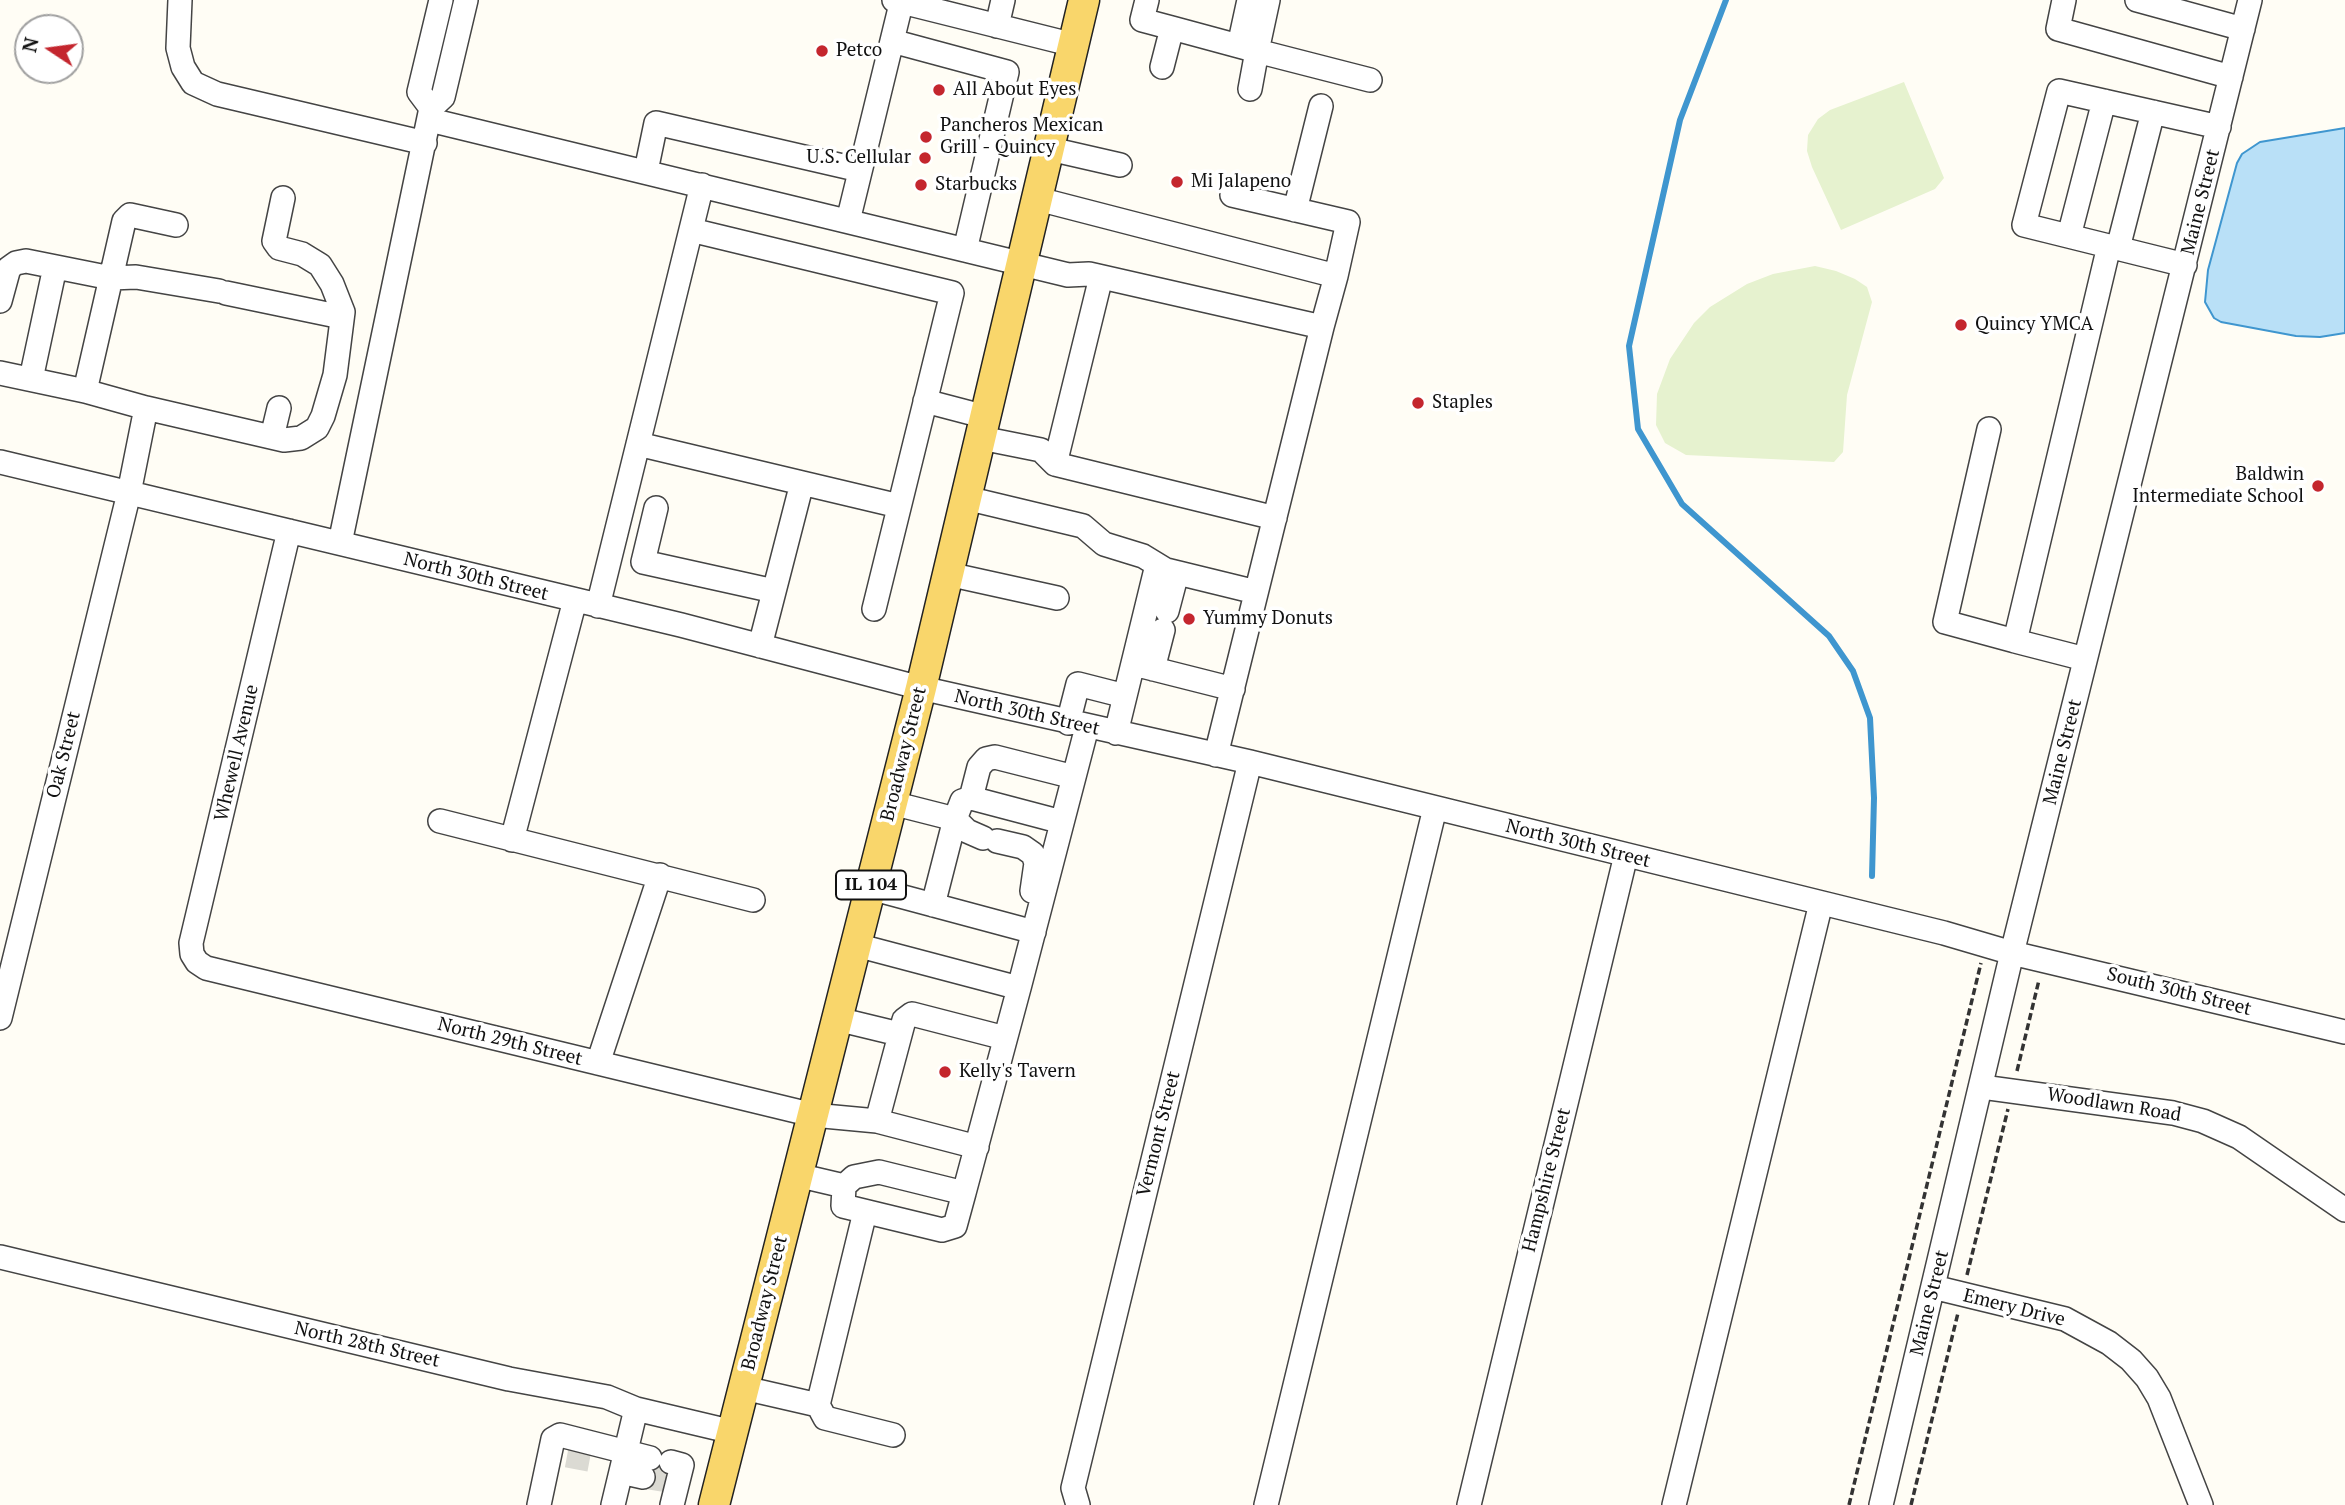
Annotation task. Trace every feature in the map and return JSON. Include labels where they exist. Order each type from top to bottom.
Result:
[{"type":"main road","name":"Broadway Street","points":[[714,1505],[921,688],[1084,0]]},
{"type":"street","points":[[180,0],[178,48],[183,67],[193,83],[217,94],[425,143]]},
{"type":"street","points":[[441,0],[419,92],[431,114],[646,171],[1068,275],[1089,274],[1322,327]]},
{"type":"street","points":[[340,543],[431,114],[443,97],[466,0]]},
{"type":"street","points":[[997,26],[1003,0]]},
{"type":"street","points":[[1147,0],[1142,20],[1370,80]]},
{"type":"street","points":[[1249,0],[1250,89]]},
{"type":"street","points":[[1248,48],[1268,0]]},
{"type":"street","points":[[2064,0],[2058,29],[2231,77]]},
{"type":"street","points":[[2137,0],[2243,29]]},
{"type":"street","name":"Maine Street","points":[[1881,1505],[2012,953],[2250,0]]},
{"type":"street","points":[[848,220],[892,41],[909,2],[1073,45]]},
{"type":"street","points":[[1161,67],[1171,28]]},
{"type":"street","points":[[892,41],[1007,72],[965,250]]},
{"type":"street","points":[[2185,265],[2024,225],[2059,90],[2219,127]]},
{"type":"street","points":[[2069,236],[2104,101]]},
{"type":"street","points":[[1295,210],[1321,106]]},
{"type":"street","points":[[2015,641],[2113,247],[2153,112]]},
{"type":"street","points":[[646,171],[656,123],[860,170]]},
{"type":"street","points":[[1049,149],[1120,165]]},
{"type":"street","points":[[598,606],[702,185]]},
{"type":"street","points":[[1216,755],[1348,222],[1232,195]]},
{"type":"street","points":[[0,373],[284,440],[301,438],[317,428],[323,416],[335,375],[343,312],[332,284],[320,265],[302,254],[279,248],[274,241],[283,198]]},
{"type":"street","points":[[1038,199],[1336,276]]},
{"type":"street","points":[[85,391],[124,221],[130,215],[176,225]]},
{"type":"street","points":[[691,230],[952,293],[874,609]]},
{"type":"street","points":[[0,301],[9,268],[26,261],[111,278],[136,277],[223,292],[332,315],[343,312]]},
{"type":"street","points":[[31,379],[55,267]]},
{"type":"street","points":[[1055,464],[1101,277]]},
{"type":"street","points":[[925,401],[983,428],[1041,450],[1055,464],[1275,518]]},
{"type":"street","name":"Oak Street","points":[[0,1018],[129,493],[146,408]]},
{"type":"street","points":[[272,437],[279,408]]},
{"type":"street","points":[[1989,429],[1945,622],[2085,659]]},
{"type":"street","points":[[638,444],[899,506]]},
{"type":"street","name":"North 30th Street","points":[[0,462],[575,600],[921,688],[1250,762],[1985,944],[2012,953]]},
{"type":"street","points":[[760,646],[802,483]]},
{"type":"street","points":[[966,498],[1083,526],[1104,544],[1143,556],[1167,569],[1256,592]]},
{"type":"street","points":[[656,508],[643,562],[774,591]]},
{"type":"street","name":"Whewell Avenue","points":[[206,968],[197,962],[192,954],[191,943],[289,531]]},
{"type":"street","points":[[1116,733],[1125,696],[1165,621],[1167,569]]},
{"type":"street","points":[[1143,666],[1167,569]]},
{"type":"street","points":[[948,574],[1057,598]]},
{"type":"street","points":[[512,840],[575,600]]},
{"type":"street","points":[[1143,666],[1233,689]]},
{"type":"street","points":[[964,1193],[879,1172],[854,1177],[844,1186],[843,1206],[943,1230],[955,1226],[977,1147],[1037,921],[1074,777],[1078,684],[1125,696]]},
{"type":"street","points":[[971,798],[979,767],[986,758],[995,757],[1074,777]]},
{"type":"street","name":"Vermont Street","points":[[1078,1505],[1073,1488],[1250,762]]},
{"type":"street","points":[[933,905],[955,818],[962,801],[971,798],[1062,822]]},
{"type":"street","points":[[892,803],[955,818],[967,831],[1023,848],[1033,854],[1036,863],[1031,890],[1037,921]]},
{"type":"street","points":[[1266,1505],[1435,808]]},
{"type":"street","points":[[440,821],[753,900]]},
{"type":"street","name":"Hampshire Street","points":[[1469,1505],[1626,855]]},
{"type":"street","points":[[598,1063],[660,876]]},
{"type":"street","points":[[870,888],[933,905],[1037,921]]},
{"type":"street","points":[[1674,1505],[1821,903]]},
{"type":"street","points":[[856,945],[1019,988]]},
{"type":"street","name":"South 30th Street","points":[[2012,953],[2345,1032]]},
{"type":"street","name":"North 29th Street","points":[[206,968],[813,1115],[877,1121],[977,1147]]},
{"type":"street","points":[[877,1121],[899,1034],[904,1020],[912,1014],[1005,1038]]},
{"type":"street","points":[[837,1019],[899,1034]]},
{"type":"street","name":"Woodlawn Road","points":[[1982,1087],[2174,1112],[2203,1121],[2238,1137],[2345,1210]]},
{"type":"street","points":[[797,1175],[844,1186]]},
{"type":"street","points":[[865,1213],[818,1405],[825,1418],[893,1435]]},
{"type":"street","name":"North 28th Street","points":[[0,1257],[509,1379],[607,1397],[636,1409],[733,1432]]},
{"type":"street","name":"Emery Drive","points":[[1933,1287],[2065,1319],[2109,1343],[2131,1360],[2147,1378],[2159,1398],[2201,1505]]},
{"type":"street","points":[[744,1388],[818,1405]]},
{"type":"street","points":[[636,1409],[650,1473]]},
{"type":"street","points":[[539,1505],[558,1454],[552,1439],[560,1435],[650,1473]]},
{"type":"street","points":[[599,1462],[650,1473]]},
{"type":"street","points":[[616,1504],[650,1473]]},
{"type":"path","points":[[1849,1505],[1985,944]]},
{"type":"path","points":[[1911,1505],[2044,959]]},
{"type":"green space","points":[[1904,82],[1944,178],[1935,189],[1841,230],[1812,167],[1807,151],[1808,135],[1818,119],[1830,110]]},
{"type":"green space","points":[[1815,266],[1855,279],[1867,287],[1872,302],[1847,395],[1843,452],[1834,462],[1686,455],[1665,443],[1656,425],[1657,394],[1670,359],[1694,323],[1710,307],[1747,284],[1773,274]]},
{"type":"water","points":[[2345,128],[2345,333],[2320,337],[2296,336],[2221,322],[2214,318],[2205,302],[2208,270],[2237,163],[2242,154],[2260,142]]},
{"type":"waterway","points":[[1726,0],[1680,120],[1629,346],[1638,429],[1682,504],[1829,636],[1853,671],[1870,718],[1874,798],[1872,876]]},
{"type":"tunnel","points":[[567,1456],[599,1462]]},
{"type":"tunnel","points":[[643,1477],[667,1481]]},
{"type":"place","name":"Petco","points":[[822,51]]},
{"type":"place","name":"All About Eyes","points":[[939,90]]},
{"type":"place","name":"Pancheros Mexican Grill - Quincy","points":[[926,137]]},
{"type":"place","name":"U.S. Cellular","points":[[925,158]]},
{"type":"place","name":"Mi Jalapeno","points":[[1177,182]]},
{"type":"place","name":"Starbucks","points":[[921,185]]},
{"type":"place","name":"Quincy YMCA","points":[[1961,325]]},
{"type":"place","name":"Staples","points":[[1418,403]]},
{"type":"place","name":"Baldwin Intermediate School","points":[[2318,486]]},
{"type":"place","name":"Yummy Donuts","points":[[1189,619]]},
{"type":"place","name":"Kelly's Tavern","points":[[945,1072]]}]
